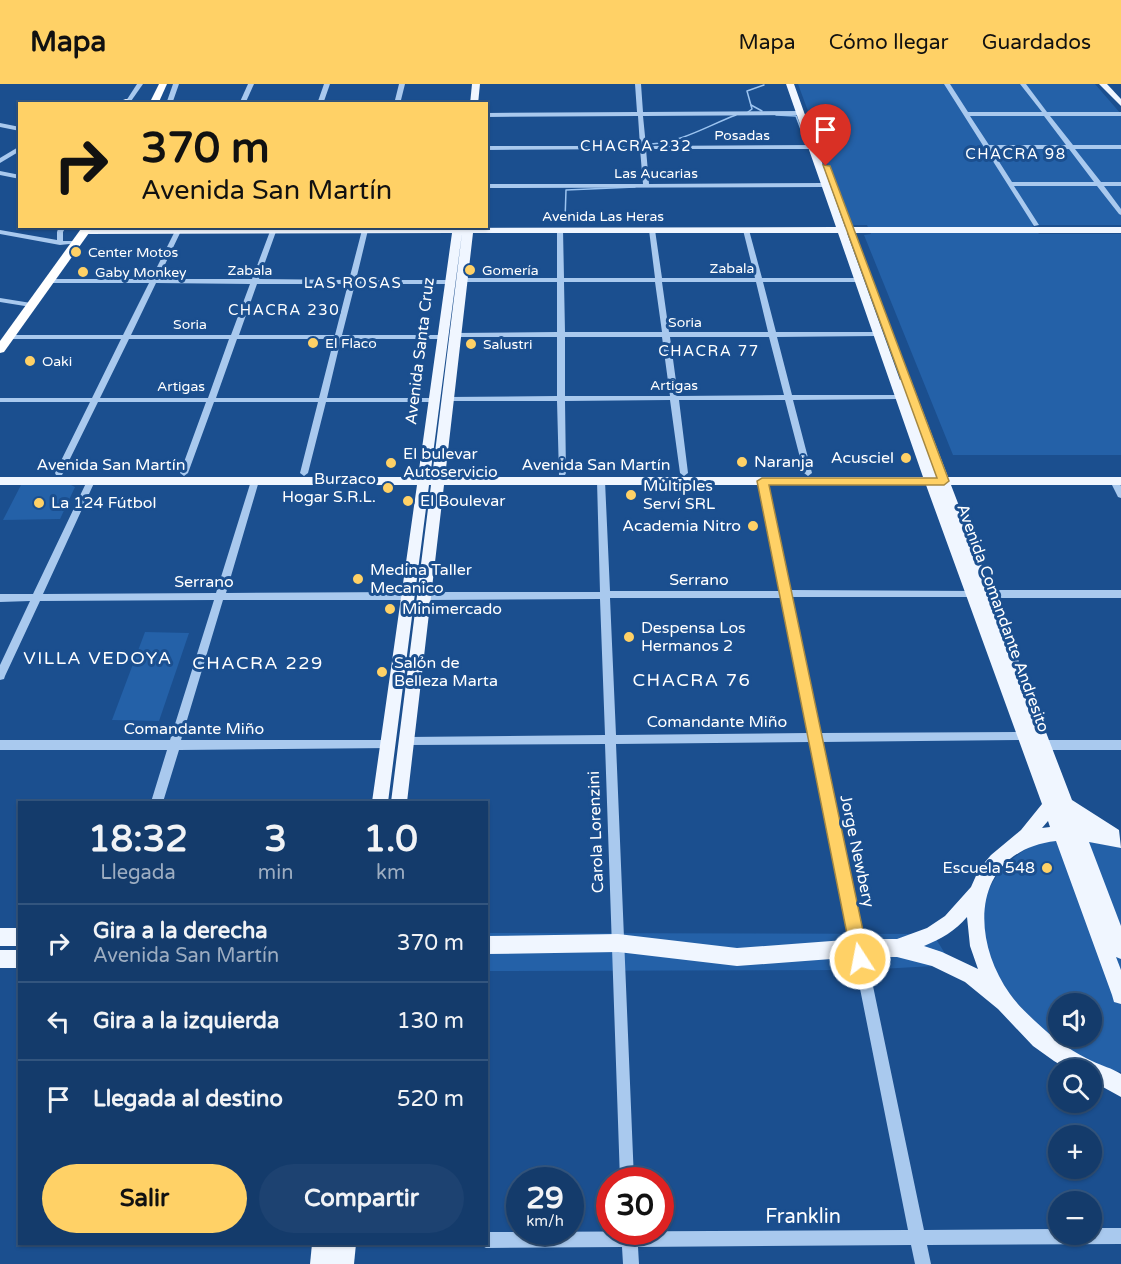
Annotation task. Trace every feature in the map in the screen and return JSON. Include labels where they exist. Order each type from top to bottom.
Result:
[{"type":"highway","points":[[154,102],[163,84]]},
{"type":"highway","points":[[0,349],[87,229]]},
{"type":"main road","points":[[474,102],[476,84]]},
{"type":"main road","points":[[483,102],[485,84]]},
{"type":"main road","name":"Avenida Comandante Andresito","points":[[790,84],[800,113],[816,147],[825,184],[844,227],[858,280],[900,397],[936,477]]},
{"type":"main road","name":"Avenida Comandante Andresito","points":[[795,84],[844,227],[979,594],[1027,736],[1059,805],[1116,950],[1121,995]]},
{"type":"main road","points":[[1103,84],[1121,104]]},
{"type":"main road","name":"Avenida Las Heras","points":[[488,228],[1121,225]]},
{"type":"main road","name":"Avenida Las Heras","points":[[87,229],[746,230],[844,227],[1121,230]]},
{"type":"main road","name":"Avenida Santa Cruz","points":[[380,801],[443,337],[456,281],[463,228]]},
{"type":"main road","name":"Avenida Santa Cruz","points":[[399,801],[440,477],[455,335],[456,281]]},
{"type":"main road","name":"Avenida San Martín","points":[[0,473],[304,473],[425,477]]},
{"type":"main road","name":"Avenida San Martín","points":[[440,477],[562,473],[808,473],[936,477],[1118,478]]},
{"type":"main road","name":"Avenida San Martín","points":[[0,481],[255,481],[440,477],[601,481],[762,481],[936,477]]},
{"type":"main road","name":"Avenida Comandante Andresito","points":[[979,594],[1044,745],[1059,805]]},
{"type":"main road","points":[[897,948],[933,934],[951,922],[978,892],[991,867],[1059,805],[1121,840]]},
{"type":"main road","points":[[1011,848],[1026,840],[1069,833],[1121,840]]},
{"type":"main road","points":[[978,892],[975,912],[976,934],[984,965],[1005,1002]]},
{"type":"main road","points":[[0,937],[18,937]]},
{"type":"main road","points":[[488,945],[618,943],[737,957],[858,948],[897,948],[934,957],[972,976],[1005,1002],[1040,1039],[1061,1054],[1106,1077]]},
{"type":"main road","points":[[0,959],[18,959]]},
{"type":"main road","points":[[321,1264],[323,1245]]},
{"type":"main road","points":[[343,1264],[345,1245]]},
{"type":"street","points":[[127,102],[140,84]]},
{"type":"street","points":[[171,102],[176,84]]},
{"type":"street","points":[[243,102],[251,84]]},
{"type":"street","points":[[321,102],[327,84]]},
{"type":"street","points":[[398,102],[402,84]]},
{"type":"street","points":[[638,84],[646,185]]},
{"type":"street","points":[[948,84],[1036,225]]},
{"type":"street","points":[[1023,84],[1121,213]]},
{"type":"street","points":[[488,115],[800,113]]},
{"type":"street","points":[[966,114],[1121,114]]},
{"type":"street","points":[[0,125],[18,129]]},
{"type":"street","name":"Posadas","points":[[488,148],[816,147]]},
{"type":"street","points":[[987,147],[1121,147]]},
{"type":"street","points":[[0,161],[18,149]]},
{"type":"street","points":[[0,174],[18,177]]},
{"type":"street","name":"Las Aucarias","points":[[488,186],[825,184]]},
{"type":"street","points":[[1011,184],[1121,184]]},
{"type":"street","points":[[62,228],[60,243],[68,255]]},
{"type":"street","points":[[59,473],[179,228]]},
{"type":"street","points":[[184,473],[274,228]]},
{"type":"street","points":[[304,473],[366,228]]},
{"type":"street","points":[[560,230],[562,473]]},
{"type":"street","points":[[652,230],[684,473]]},
{"type":"street","points":[[746,230],[808,473]]},
{"type":"street","points":[[0,232],[60,243],[77,242]]},
{"type":"street","name":"Zabala","points":[[49,281],[858,280]]},
{"type":"street","points":[[0,300],[31,305]]},
{"type":"street","name":"Soria","points":[[455,335],[878,334]]},
{"type":"street","name":"Soria","points":[[8,337],[443,337]]},
{"type":"street","name":"Artigas","points":[[448,399],[900,397]]},
{"type":"street","name":"Artigas","points":[[0,400],[435,400]]},
{"type":"street","points":[[1118,478],[1121,495]]},
{"type":"street","points":[[0,676],[91,481]]},
{"type":"street","points":[[157,801],[255,481]]},
{"type":"street","name":"Carola Lorenzini","points":[[601,481],[627,1167]]},
{"type":"street","name":"Jorge Newbery","points":[[762,481],[923,1264]]},
{"type":"street","name":"Serrano","points":[[425,596],[1121,594]]},
{"type":"street","name":"Serrano","points":[[0,598],[407,596]]},
{"type":"street","name":"Comandante Miño","points":[[407,741],[1027,736]]},
{"type":"street","points":[[1044,745],[1121,745]]},
{"type":"street","name":"Comandante Miño","points":[[0,746],[387,746]]},
{"type":"street","name":"Franklin","points":[[674,1235],[1121,1236]]},
{"type":"street","name":"Franklin","points":[[488,1240],[596,1236]]},
{"type":"street","points":[[630,1245],[631,1264]]},
{"type":"shaded area","points":[[798,84],[1095,84],[1121,114],[1121,225],[1032,225],[1039,234],[1121,234],[1121,455],[953,455],[864,235],[871,234],[867,225],[850,225]]},
{"type":"shaded area","name":"La 124 Fútbol","points":[[69,484],[75,487],[60,519],[3,520],[21,485]]},
{"type":"shaded area","points":[[145,632],[189,633],[159,721],[112,720]]},
{"type":"shaded area","points":[[1077,839],[1121,848],[1121,1072],[1102,1065],[1102,1059],[1087,1059],[1066,1047],[1102,1047],[1102,993],[1048,993],[1048,1033],[1033,1021],[1009,992],[992,961],[983,929],[986,897],[1007,864],[1033,846]]},
{"type":"shaded area","points":[[488,933],[933,934],[952,965],[862,970],[488,971]]},
{"type":"waterway","points":[[748,112],[752,109],[747,91],[764,85]]},
{"type":"waterway","points":[[751,105],[762,111]]},
{"type":"waterway","points":[[651,144],[684,137],[736,115]]},
{"type":"waterway","points":[[776,115],[796,116],[802,132]]},
{"type":"waterway","points":[[565,220],[566,190],[635,187]]},
{"type":"place","name":"Center Motos","points":[[76,252]]},
{"type":"place","name":"Gomería","points":[[470,270]]},
{"type":"place","name":"Gaby Monkey","points":[[83,272]]},
{"type":"place","name":"El Flaco","points":[[313,343]]},
{"type":"place","name":"Salustri","points":[[471,344]]},
{"type":"place","name":"Oaki","points":[[30,361]]},
{"type":"place","name":"Acusciel","points":[[906,458]]},
{"type":"place","name":"Naranja","points":[[742,462]]},
{"type":"place","name":"El bulevar Autoservicio","points":[[391,463]]},
{"type":"place","name":"Burzaco Hogar S.R.L.","points":[[388,488]]},
{"type":"place","name":"Múltiples Serví SRL","points":[[631,495]]},
{"type":"place","name":"El Boulevar","points":[[408,501]]},
{"type":"place","name":"La 124 Fútbol","points":[[39,503]]},
{"type":"place","name":"Academia Nitro","points":[[753,526]]},
{"type":"place","name":"Medina Taller Mecanico","points":[[358,579]]},
{"type":"place","name":"Minimercado","points":[[390,609]]},
{"type":"place","name":"Despensa Los Hermanos 2","points":[[629,637]]},
{"type":"place","name":"Salón de Belleza Marta","points":[[382,672]]},
{"type":"place","name":"Escuela 548","points":[[1047,868]]},
{"type":"district","name":"CHACRA 232","points":[[636,146]]},
{"type":"district","name":"CHACRA 98","points":[[1016,154]]},
{"type":"district","name":"LAS ROSAS","points":[[353,283]]},
{"type":"district","name":"CHACRA 230","points":[[284,310]]},
{"type":"district","name":"CHACRA 77","points":[[709,351]]},
{"type":"district","name":"VILLA VEDOYA","points":[[98,658]]},
{"type":"district","name":"CHACRA 229","points":[[258,663]]},
{"type":"district","name":"CHACRA 76","points":[[692,680]]},
{"type":"route","points":[[826,166],[944,481],[762,481],[860,959]]}]
